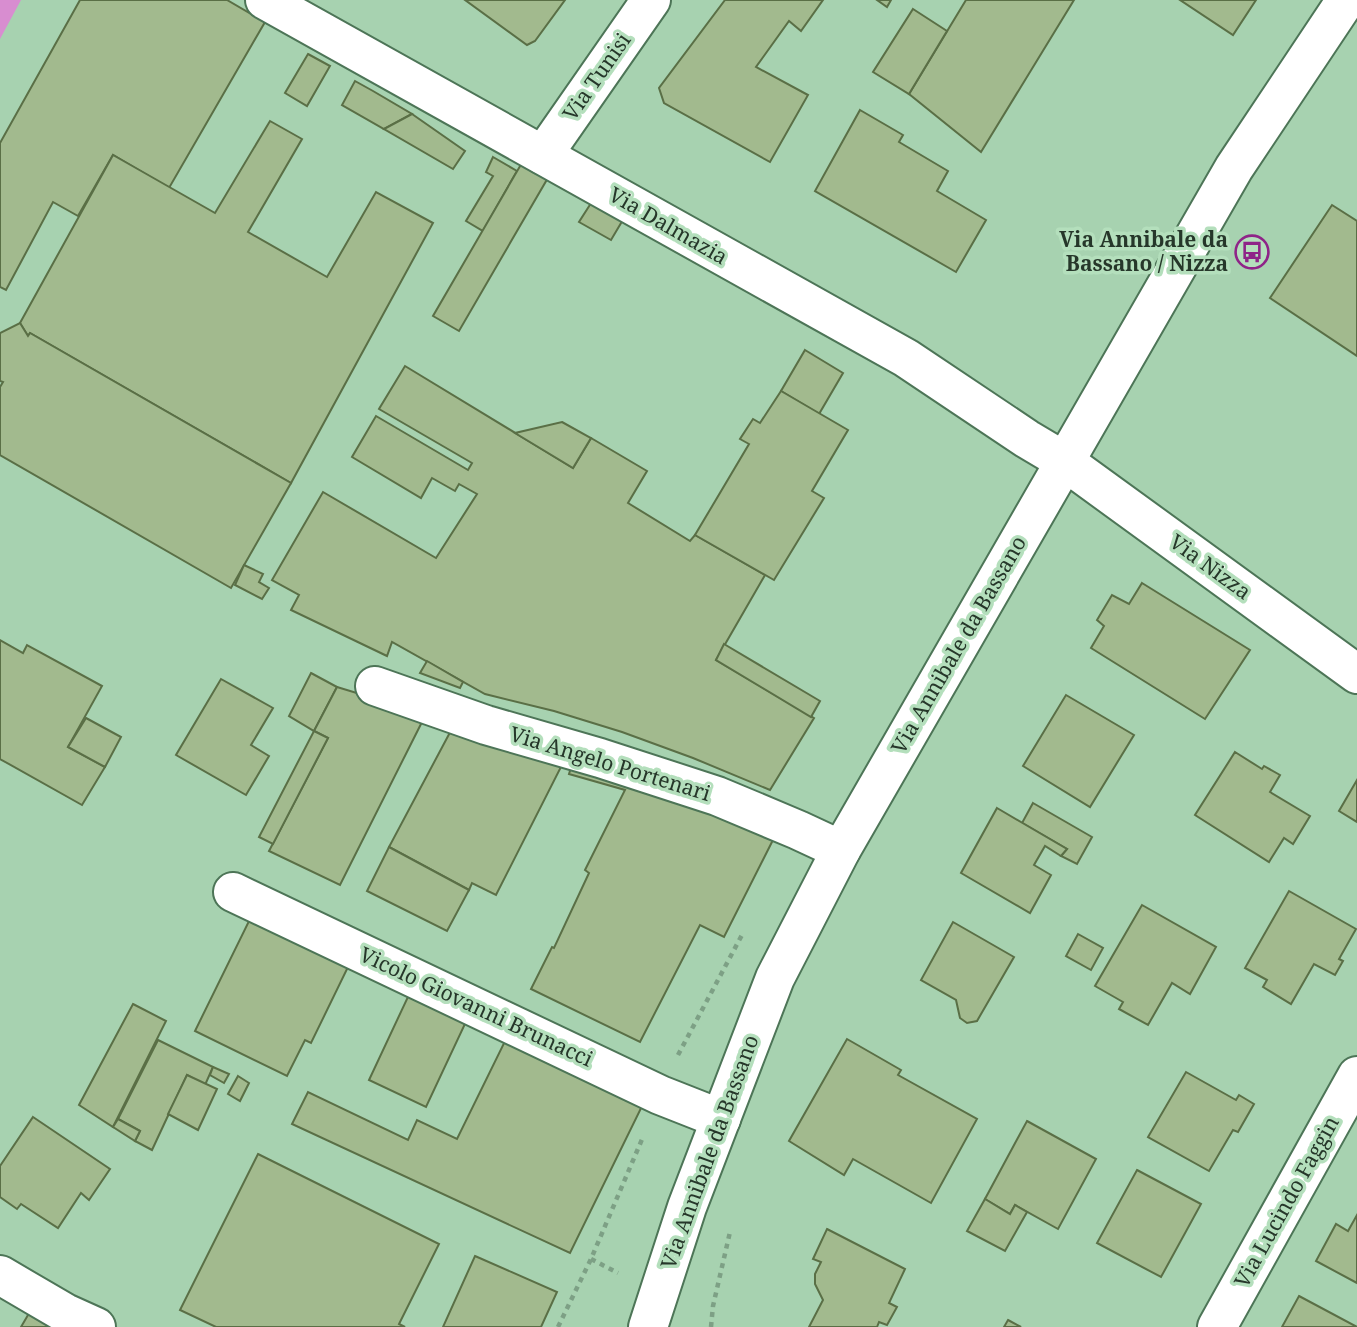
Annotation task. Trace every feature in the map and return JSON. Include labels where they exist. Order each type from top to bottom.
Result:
[{"type":"street","name":"Via Dalmazia","points":[[265,0],[906,358],[1064,461]]},
{"type":"street","name":"Via Tunisi","points":[[543,155],[651,0]]},
{"type":"street","name":"Via Annibale da Bassano","points":[[648,1327],[687,1208],[775,978],[841,850],[1234,168],[1346,0]]},
{"type":"street","name":"Via Nizza","points":[[1064,461],[1357,674]]},
{"type":"street","name":"Via Angelo Portenari","points":[[375,686],[485,725],[717,796],[841,850]]},
{"type":"street","name":"Vicolo Giovanni Brunacci","points":[[233,891],[660,1095],[720,1119]]},
{"type":"street","name":"Via Lucindo Faggin","points":[[1217,1327],[1357,1076]]},
{"type":"street","points":[[0,1275],[65,1313],[96,1327]]},
{"type":"path","points":[[673,1063],[746,929]]},
{"type":"path","points":[[558,1327],[591,1259],[647,1128]]},
{"type":"shaded area","points":[[0,0],[21,0],[0,39]]},
{"type":"building","points":[[80,0],[227,0],[265,22],[169,188],[113,155],[78,216],[53,202],[6,290],[0,287],[0,143]]},
{"type":"building","points":[[465,0],[565,0],[535,41],[527,45]]},
{"type":"building","points":[[725,0],[823,0],[801,31],[789,21],[756,67],[808,95],[770,162],[664,103],[659,88]]},
{"type":"building","points":[[877,0],[891,0],[887,7]]},
{"type":"building","points":[[966,0],[1074,0],[981,152],[909,94]]},
{"type":"building","points":[[1180,0],[1256,0],[1233,35]]},
{"type":"building","points":[[913,9],[947,31],[909,94],[873,72]]},
{"type":"building","points":[[308,54],[330,66],[307,106],[285,93]]},
{"type":"building","points":[[355,81],[412,114],[384,129],[342,105]]},
{"type":"building","points":[[860,110],[903,135],[899,142],[948,171],[937,191],[986,220],[956,272],[815,191]]},
{"type":"building","points":[[412,114],[465,151],[453,169],[384,129]]},
{"type":"building","points":[[270,121],[302,139],[248,232],[327,277],[376,192],[433,223],[291,483],[30,333],[28,336],[20,323],[113,155],[215,213]]},
{"type":"building","points":[[493,157],[517,171],[483,231],[466,221],[493,176],[486,172]]},
{"type":"building","points":[[523,161],[549,176],[459,331],[433,316]]},
{"type":"building","points":[[593,200],[624,218],[611,240],[579,222]]},
{"type":"building","points":[[1332,205],[1357,221],[1357,356],[1270,298]]},
{"type":"building","points":[[20,323],[28,336],[30,333],[291,483],[231,588],[0,455],[0,387],[3,382],[0,381],[0,333]]},
{"type":"building","points":[[805,350],[843,373],[819,414],[781,391]]},
{"type":"building","points":[[405,366],[573,468],[591,438],[647,471],[628,503],[690,541],[695,535],[765,575],[716,660],[814,718],[770,790],[622,732],[485,694],[392,642],[387,656],[291,610],[299,595],[272,580],[323,492],[436,558],[477,494],[459,484],[455,491],[432,478],[421,498],[352,457],[376,416],[468,470],[472,463],[379,409]]},
{"type":"building","points":[[781,391],[848,430],[812,491],[824,498],[774,580],[695,535],[749,444],[740,439],[753,419],[760,423]]},
{"type":"building","points":[[562,422],[591,438],[573,468],[515,433]]},
{"type":"building","points":[[244,565],[263,574],[259,582],[269,588],[262,599],[235,585]]},
{"type":"building","points":[[1142,583],[1250,650],[1205,719],[1091,648],[1104,626],[1097,620],[1112,595],[1129,604]]},
{"type":"building","points":[[0,640],[23,653],[27,645],[102,686],[68,747],[105,767],[82,805],[0,759]]},
{"type":"building","points":[[724,644],[820,701],[811,717],[716,660]]},
{"type":"building","points":[[427,661],[463,682],[460,688],[420,673]]},
{"type":"building","points":[[311,673],[337,687],[314,731],[289,716]]},
{"type":"building","points":[[221,679],[273,708],[251,745],[269,756],[246,795],[176,755]]},
{"type":"building","points":[[337,687],[426,714],[340,885],[269,851],[328,738],[314,731]]},
{"type":"building","points":[[1066,695],[1134,735],[1090,807],[1023,766]]},
{"type":"building","points":[[86,718],[121,737],[105,767],[68,747]]},
{"type":"building","points":[[455,723],[567,755],[496,895],[472,883],[469,890],[389,847]]},
{"type":"building","points":[[314,731],[328,738],[273,844],[259,837]]},
{"type":"building","points":[[1235,752],[1262,769],[1264,766],[1280,775],[1270,792],[1310,816],[1293,844],[1284,838],[1269,862],[1195,815]]},
{"type":"building","points":[[574,758],[778,830],[724,937],[700,925],[640,1042],[531,989],[552,947],[554,948],[589,873],[585,870],[625,790],[569,774]]},
{"type":"building","points":[[1357,780],[1357,822],[1339,811]]},
{"type":"building","points":[[1033,803],[1092,837],[1077,864],[1061,856],[1067,849],[1022,823]]},
{"type":"building","points":[[997,808],[1067,849],[1061,856],[1045,846],[1034,865],[1051,875],[1030,913],[961,873]]},
{"type":"building","points":[[389,847],[469,890],[447,931],[367,891]]},
{"type":"building","points":[[1289,891],[1356,929],[1339,959],[1343,961],[1335,975],[1314,964],[1291,1004],[1263,987],[1267,980],[1245,968]]},
{"type":"building","points":[[1142,905],[1216,947],[1190,994],[1172,983],[1148,1025],[1119,1009],[1123,1002],[1095,986]]},
{"type":"building","points":[[250,919],[348,967],[311,1043],[305,1040],[287,1076],[195,1031]]},
{"type":"building","points":[[953,922],[1014,957],[977,1021],[967,1023],[960,1018],[956,1000],[921,980]]},
{"type":"building","points":[[1078,934],[1103,948],[1091,970],[1066,956]]},
{"type":"building","points":[[414,984],[471,1011],[426,1107],[369,1080]]},
{"type":"building","points":[[133,1004],[166,1021],[113,1127],[79,1105]]},
{"type":"building","points":[[511,1029],[647,1096],[570,1253],[292,1124],[308,1092],[408,1140],[417,1120],[457,1139]]},
{"type":"building","points":[[847,1039],[901,1070],[898,1075],[977,1119],[931,1203],[853,1159],[844,1175],[789,1141]]},
{"type":"building","points":[[158,1040],[213,1067],[205,1085],[187,1075],[152,1150],[135,1141],[140,1131],[118,1119]]},
{"type":"building","points":[[213,1067],[229,1074],[224,1083],[210,1075]]},
{"type":"building","points":[[1186,1072],[1236,1100],[1239,1095],[1254,1104],[1238,1132],[1233,1130],[1209,1171],[1148,1137]]},
{"type":"building","points":[[187,1075],[217,1089],[198,1130],[168,1114]]},
{"type":"building","points":[[238,1076],[249,1083],[240,1101],[228,1094]]},
{"type":"building","points":[[33,1117],[110,1169],[89,1200],[81,1193],[58,1228],[21,1204],[17,1209],[0,1197],[0,1166]]},
{"type":"building","points":[[118,1119],[140,1131],[135,1141],[113,1127]]},
{"type":"building","points":[[1027,1121],[1096,1159],[1058,1229],[1015,1205],[1010,1214],[985,1199]]},
{"type":"building","points":[[258,1154],[439,1244],[399,1324],[405,1327],[216,1327],[180,1310]]},
{"type":"building","points":[[1137,1170],[1201,1204],[1161,1277],[1097,1243]]},
{"type":"building","points":[[985,1199],[1010,1214],[1015,1205],[1027,1212],[1005,1251],[967,1231]]},
{"type":"building","points":[[1357,1215],[1357,1283],[1316,1261],[1336,1224],[1348,1231]]},
{"type":"building","points":[[827,1229],[905,1269],[889,1303],[897,1307],[887,1325],[879,1322],[877,1327],[809,1327],[823,1300],[815,1284],[815,1274],[821,1262],[813,1259]]},
{"type":"building","points":[[475,1256],[557,1292],[541,1327],[443,1327]]},
{"type":"building","points":[[1299,1296],[1357,1327],[1282,1327]]},
{"type":"building","points":[[35,1303],[60,1327],[21,1327]]},
{"type":"building","points":[[1008,1320],[1021,1327],[1004,1327]]},
{"type":"place","name":"Via Annibale da Bassano / Nizza","points":[[1252,252]]}]
